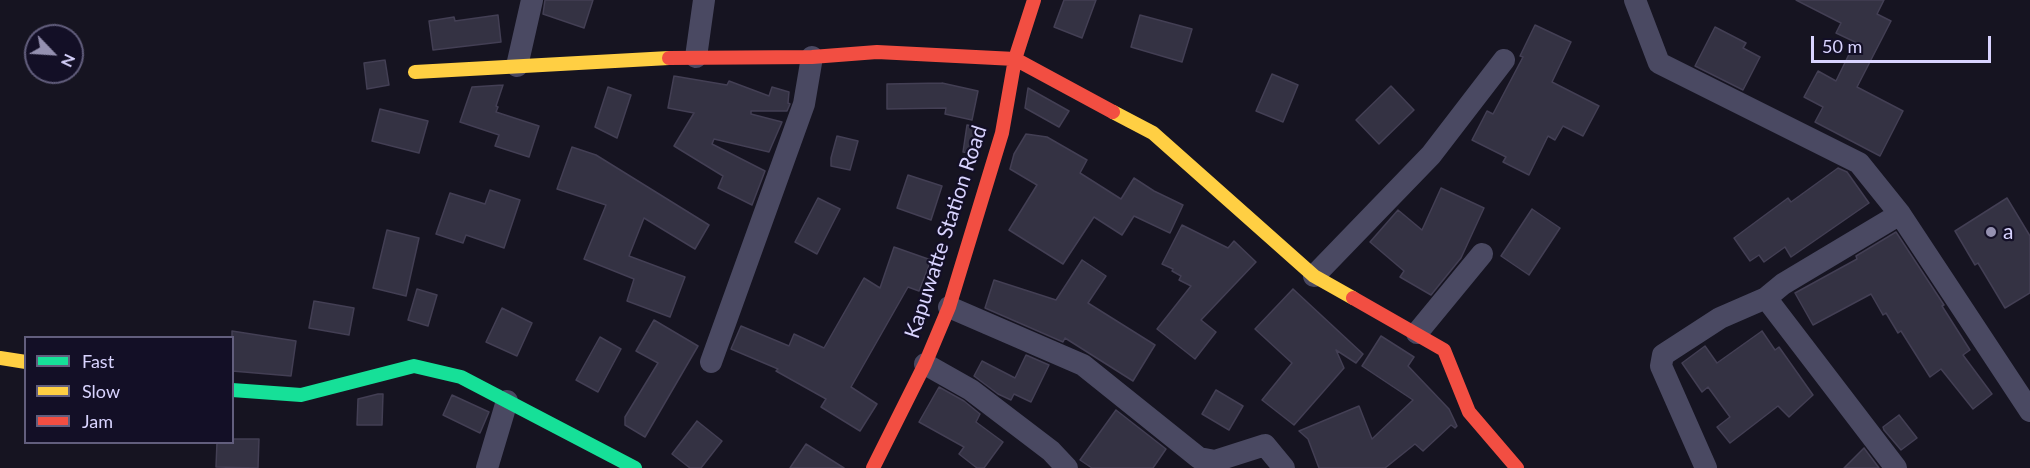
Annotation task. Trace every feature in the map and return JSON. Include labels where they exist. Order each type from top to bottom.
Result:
[{"type":"street","points":[[517,66],[532,0]]},
{"type":"street","points":[[696,57],[704,0]]},
{"type":"street","name":"Kapuwatte Station Road","points":[[873,468],[925,364],[949,308],[1002,133],[1014,59],[1034,0]]},
{"type":"street","points":[[1635,0],[1659,63],[1859,163],[1900,214],[2030,411]]},
{"type":"street","points":[[415,72],[696,57],[812,57],[877,52],[1014,59],[1153,133],[1314,276],[1444,350],[1469,412],[1517,468]]},
{"type":"street","points":[[711,362],[804,104],[812,57]]},
{"type":"street","points":[[1314,276],[1431,155],[1504,60]]},
{"type":"street","points":[[1706,468],[1661,366],[1664,355],[1720,318],[1766,298],[1783,284],[1900,214]]},
{"type":"street","points":[[1417,333],[1482,254]]},
{"type":"street","points":[[1766,298],[1896,468]]},
{"type":"street","points":[[949,308],[1083,365],[1199,458],[1215,461],[1265,445],[1284,468]]},
{"type":"street","points":[[0,358],[24,362]]},
{"type":"street","points":[[925,364],[971,390],[1051,451],[1067,468]]},
{"type":"street","points":[[234,390],[301,395],[414,366],[461,377],[635,468]]},
{"type":"street","points":[[486,468],[507,401]]},
{"type":"building","points":[[545,0],[593,0],[584,28],[543,14]]},
{"type":"building","points":[[1064,0],[1096,0],[1082,38],[1054,27]]},
{"type":"building","points":[[1796,0],[1884,0],[1877,14],[1891,21],[1857,87],[1903,111],[1880,156],[1815,122],[1823,107],[1804,97],[1818,71],[1836,81],[1855,42],[1836,33],[1841,23]]},
{"type":"building","points":[[498,15],[501,42],[433,50],[429,21],[454,17],[455,21]]},
{"type":"building","points":[[1140,15],[1192,29],[1182,62],[1131,47]]},
{"type":"building","points":[[1535,25],[1571,42],[1552,82],[1599,106],[1583,136],[1563,126],[1555,140],[1548,136],[1529,175],[1503,162],[1506,157],[1472,140],[1487,111],[1493,114],[1523,57],[1520,56]]},
{"type":"building","points":[[1715,27],[1746,43],[1743,48],[1760,57],[1743,90],[1695,66]]},
{"type":"building","points":[[385,60],[389,85],[367,89],[364,63]]},
{"type":"building","points":[[1272,74],[1298,85],[1283,122],[1256,111]]},
{"type":"building","points":[[674,76],[727,85],[729,81],[769,96],[772,87],[789,92],[788,103],[790,104],[787,111],[751,111],[751,114],[782,122],[769,152],[714,139],[712,144],[765,171],[752,205],[718,188],[723,176],[674,146],[694,113],[668,108]]},
{"type":"building","points":[[942,83],[978,91],[972,120],[945,114],[946,108],[887,109],[887,84]]},
{"type":"building","points":[[503,85],[496,112],[539,126],[529,157],[495,146],[499,135],[460,122],[472,87]]},
{"type":"building","points":[[1391,86],[1414,110],[1379,144],[1356,120]]},
{"type":"building","points":[[608,87],[631,95],[617,138],[595,127]]},
{"type":"building","points":[[1028,88],[1069,111],[1059,127],[1025,108]]},
{"type":"building","points":[[380,109],[428,121],[419,153],[372,141]]},
{"type":"building","points":[[967,125],[985,128],[977,154],[963,152]]},
{"type":"building","points":[[1026,134],[1047,137],[1087,160],[1080,173],[1121,199],[1134,178],[1183,205],[1170,233],[1134,216],[1122,235],[1094,217],[1063,264],[1009,230],[1037,185],[1010,169],[1014,154]]},
{"type":"building","points":[[837,136],[858,141],[850,170],[831,166]]},
{"type":"building","points":[[572,147],[596,155],[709,225],[695,249],[644,218],[629,256],[685,277],[670,317],[627,301],[634,279],[584,259],[606,205],[557,189]]},
{"type":"building","points":[[1838,168],[1847,172],[1869,203],[1791,257],[1785,247],[1764,262],[1759,255],[1750,261],[1734,238],[1788,198],[1791,202]]},
{"type":"building","points":[[908,175],[942,186],[931,220],[897,208]]},
{"type":"building","points":[[1441,188],[1484,208],[1461,258],[1431,295],[1400,277],[1404,271],[1370,242],[1398,210],[1422,230]]},
{"type":"building","points":[[490,190],[520,200],[504,248],[466,235],[463,243],[436,234],[450,193],[485,204]]},
{"type":"building","points":[[818,198],[840,209],[817,254],[795,242]]},
{"type":"building","points":[[2007,198],[2030,236],[2030,293],[2005,308],[1978,263],[1975,265],[1955,231]]},
{"type":"building","points":[[1532,209],[1560,228],[1529,275],[1501,256]]},
{"type":"building","points":[[1182,225],[1228,248],[1234,241],[1256,262],[1201,320],[1216,332],[1195,359],[1157,329],[1191,286],[1179,280],[1181,276],[1172,271],[1173,269],[1162,264]]},
{"type":"building","points":[[387,230],[419,238],[406,296],[373,288]]},
{"type":"building","points":[[1896,232],[1944,305],[1942,306],[1970,350],[1963,355],[1992,394],[1973,409],[1941,369],[1930,377],[1901,331],[1898,333],[1886,313],[1883,315],[1871,294],[1813,325],[1795,293],[1857,259],[1856,256]]},
{"type":"building","points":[[894,247],[931,260],[919,291],[908,287],[851,387],[877,404],[860,431],[821,407],[826,399],[776,371],[778,369],[731,349],[741,326],[789,346],[794,334],[824,348],[864,278],[880,288]]},
{"type":"building","points":[[1082,260],[1106,276],[1088,303],[1155,345],[1133,381],[1065,338],[1063,342],[985,308],[994,280],[1056,300]]},
{"type":"building","points":[[417,289],[437,295],[428,326],[408,320]]},
{"type":"building","points":[[1293,289],[1363,354],[1356,363],[1336,350],[1344,368],[1294,425],[1262,400],[1292,363],[1255,329]]},
{"type":"building","points":[[314,301],[354,308],[349,335],[309,328]]},
{"type":"building","points":[[502,308],[532,323],[517,356],[486,342]]},
{"type":"building","points":[[654,320],[698,346],[645,437],[625,425],[625,417],[658,363],[636,351]]},
{"type":"building","points":[[232,331],[296,341],[291,376],[234,371],[234,336],[232,336]]},
{"type":"building","points":[[1762,331],[1775,350],[1779,347],[1813,395],[1789,417],[1778,406],[1730,443],[1717,427],[1730,417],[1708,387],[1702,392],[1682,363],[1705,346],[1717,363]]},
{"type":"building","points":[[1381,336],[1414,357],[1408,366],[1449,409],[1457,426],[1455,428],[1451,425],[1423,451],[1415,444],[1385,468],[1319,468],[1308,439],[1299,431],[1359,406],[1372,439],[1413,400],[1362,366]]},
{"type":"building","points":[[600,337],[621,349],[598,392],[576,380]]},
{"type":"building","points":[[1026,355],[1049,365],[1031,402],[1014,394],[1011,400],[998,394],[974,376],[982,361],[1015,378]]},
{"type":"building","points":[[939,387],[964,401],[980,414],[976,422],[1003,442],[984,468],[977,468],[959,454],[964,447],[919,422]]},
{"type":"building","points":[[1216,390],[1243,406],[1229,430],[1202,414]]},
{"type":"building","points":[[383,394],[382,425],[357,425],[358,399]]},
{"type":"building","points":[[452,395],[489,412],[480,433],[443,415]]},
{"type":"building","points":[[1116,410],[1166,449],[1153,468],[1092,468],[1080,460]]},
{"type":"building","points":[[1899,415],[1917,438],[1901,450],[1883,427]]},
{"type":"building","points":[[697,421],[722,441],[701,468],[690,468],[672,454]]},
{"type":"building","points":[[234,439],[259,439],[258,468],[216,467],[217,444],[234,444]]},
{"type":"building","points":[[806,444],[844,468],[790,468]]},
{"type":"building","points":[[1864,448],[1879,468],[1844,468]]},
{"type":"traffic: fast","points":[[234,390],[301,395],[414,366],[461,377],[635,468]]},
{"type":"traffic: slow","points":[[415,72],[669,58]]},
{"type":"traffic: slow","points":[[1113,112],[1153,133],[1314,276],[1353,298]]},
{"type":"traffic: slow","points":[[0,358],[24,362]]},
{"type":"traffic: jam","points":[[873,468],[925,364],[949,307],[1002,133],[1015,59],[1034,0]]},
{"type":"traffic: jam","points":[[669,58],[812,57],[877,52],[1015,59],[1113,112]]},
{"type":"traffic: jam","points":[[1353,298],[1444,350],[1469,412],[1517,468]]},
{"type":"place","name":"a","points":[[1991,232]]}]
